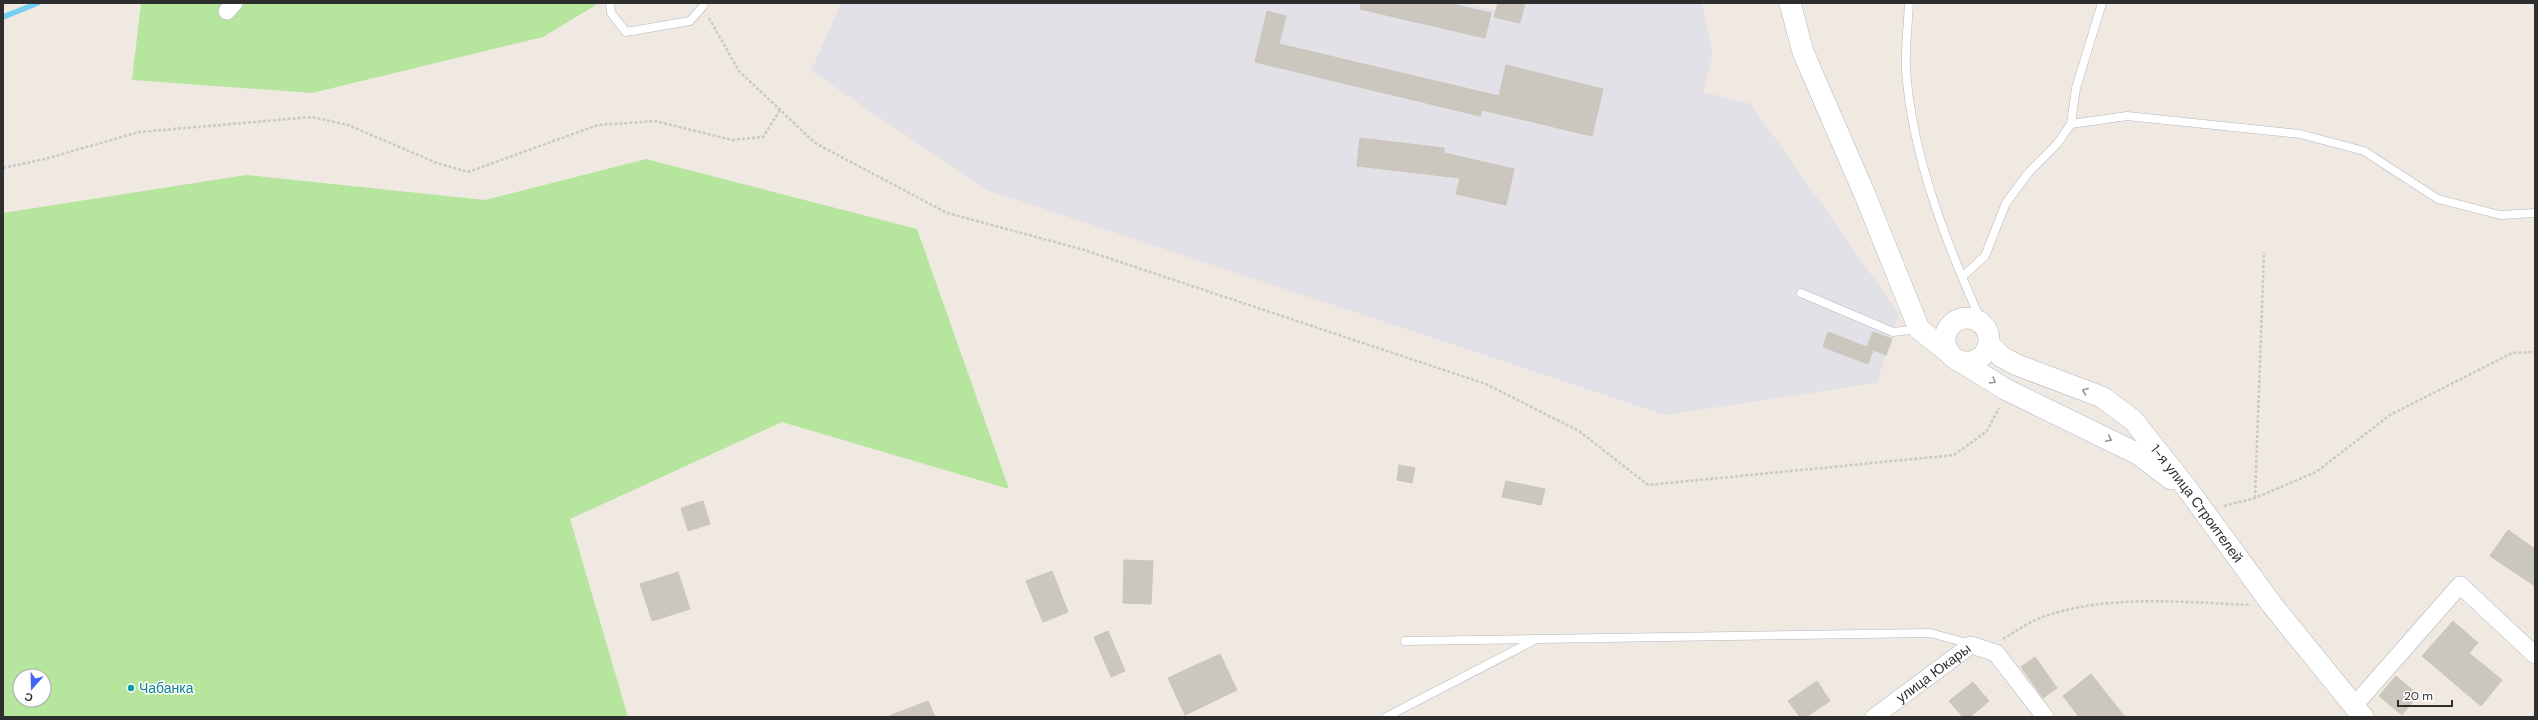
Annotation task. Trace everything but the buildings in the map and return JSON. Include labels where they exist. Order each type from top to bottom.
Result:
[{"type":"street","points":[[1790,3],[1803,52],[1865,195],[1919,329],[1954,357],[2005,389],[2138,454],[2174,482],[2208,517]]},
{"type":"street","points":[[1919,329],[1962,318],[1976,319],[1982,323],[1989,336],[1989,344],[1981,357],[1974,361],[1954,357],[1945,346],[1946,332],[1950,326],[1962,318]]},
{"type":"street","name":"1-я улица Строителей","points":[[1989,344],[2002,357],[2017,365],[2102,397],[2133,420],[2208,517],[2273,606],[2358,712]]},
{"type":"street","points":[[2358,712],[2460,585],[2535,655]]},
{"type":"street","points":[[1984,649],[2045,717]]},
{"type":"street","name":"улица Юкары","points":[[1874,717],[1984,649]]},
{"type":"lane","points":[[610,3],[611,13],[626,32],[690,21],[703,6]]},
{"type":"lane","points":[[1909,3],[1906,69],[1912,114],[1931,188],[1982,323]]},
{"type":"lane","points":[[1963,276],[1985,256],[2006,203],[2028,172],[2057,144],[2071,124],[2076,88],[2102,3]]},
{"type":"lane","points":[[2071,124],[2127,116],[2300,134],[2364,151],[2438,199],[2500,215],[2535,213]]},
{"type":"lane","points":[[1801,292],[1893,332],[1919,329]]},
{"type":"lane","points":[[1404,641],[1930,633],[1984,649]]},
{"type":"lane","points":[[1386,717],[1535,639]]},
{"type":"path","points":[[703,6],[739,71],[815,143],[946,213],[1081,249],[1486,384],[1579,431],[1648,485],[1954,456],[1987,431],[1998,411],[2005,389]]},
{"type":"path","points":[[3,168],[45,159],[139,132],[312,117],[348,125],[437,163],[468,172],[598,125],[655,121],[732,140],[763,137],[780,110]]},
{"type":"path","points":[[2255,498],[2264,252]]},
{"type":"path","points":[[2208,517],[2221,507],[2255,498],[2316,472],[2397,411],[2512,352],[2535,352]]},
{"type":"path","points":[[1984,649],[2040,618],[2089,605],[2175,602],[2273,606]]},
{"type":"shaded area","points":[[841,3],[1463,3],[1495,11],[1498,3],[1702,3],[1713,54],[1703,92],[1751,104],[1899,314],[1877,383],[1665,415],[987,190],[811,71]]},
{"type":"green space","points":[[141,3],[599,3],[543,37],[312,93],[132,80]]},
{"type":"green space","points":[[646,159],[917,229],[1009,489],[782,422],[570,519],[628,717],[3,717],[3,213],[246,175],[485,200]]},
{"type":"waterway","points":[[3,17],[38,3]]},
{"type":"place","name":"Чабанка","points":[[131,688]]}]
